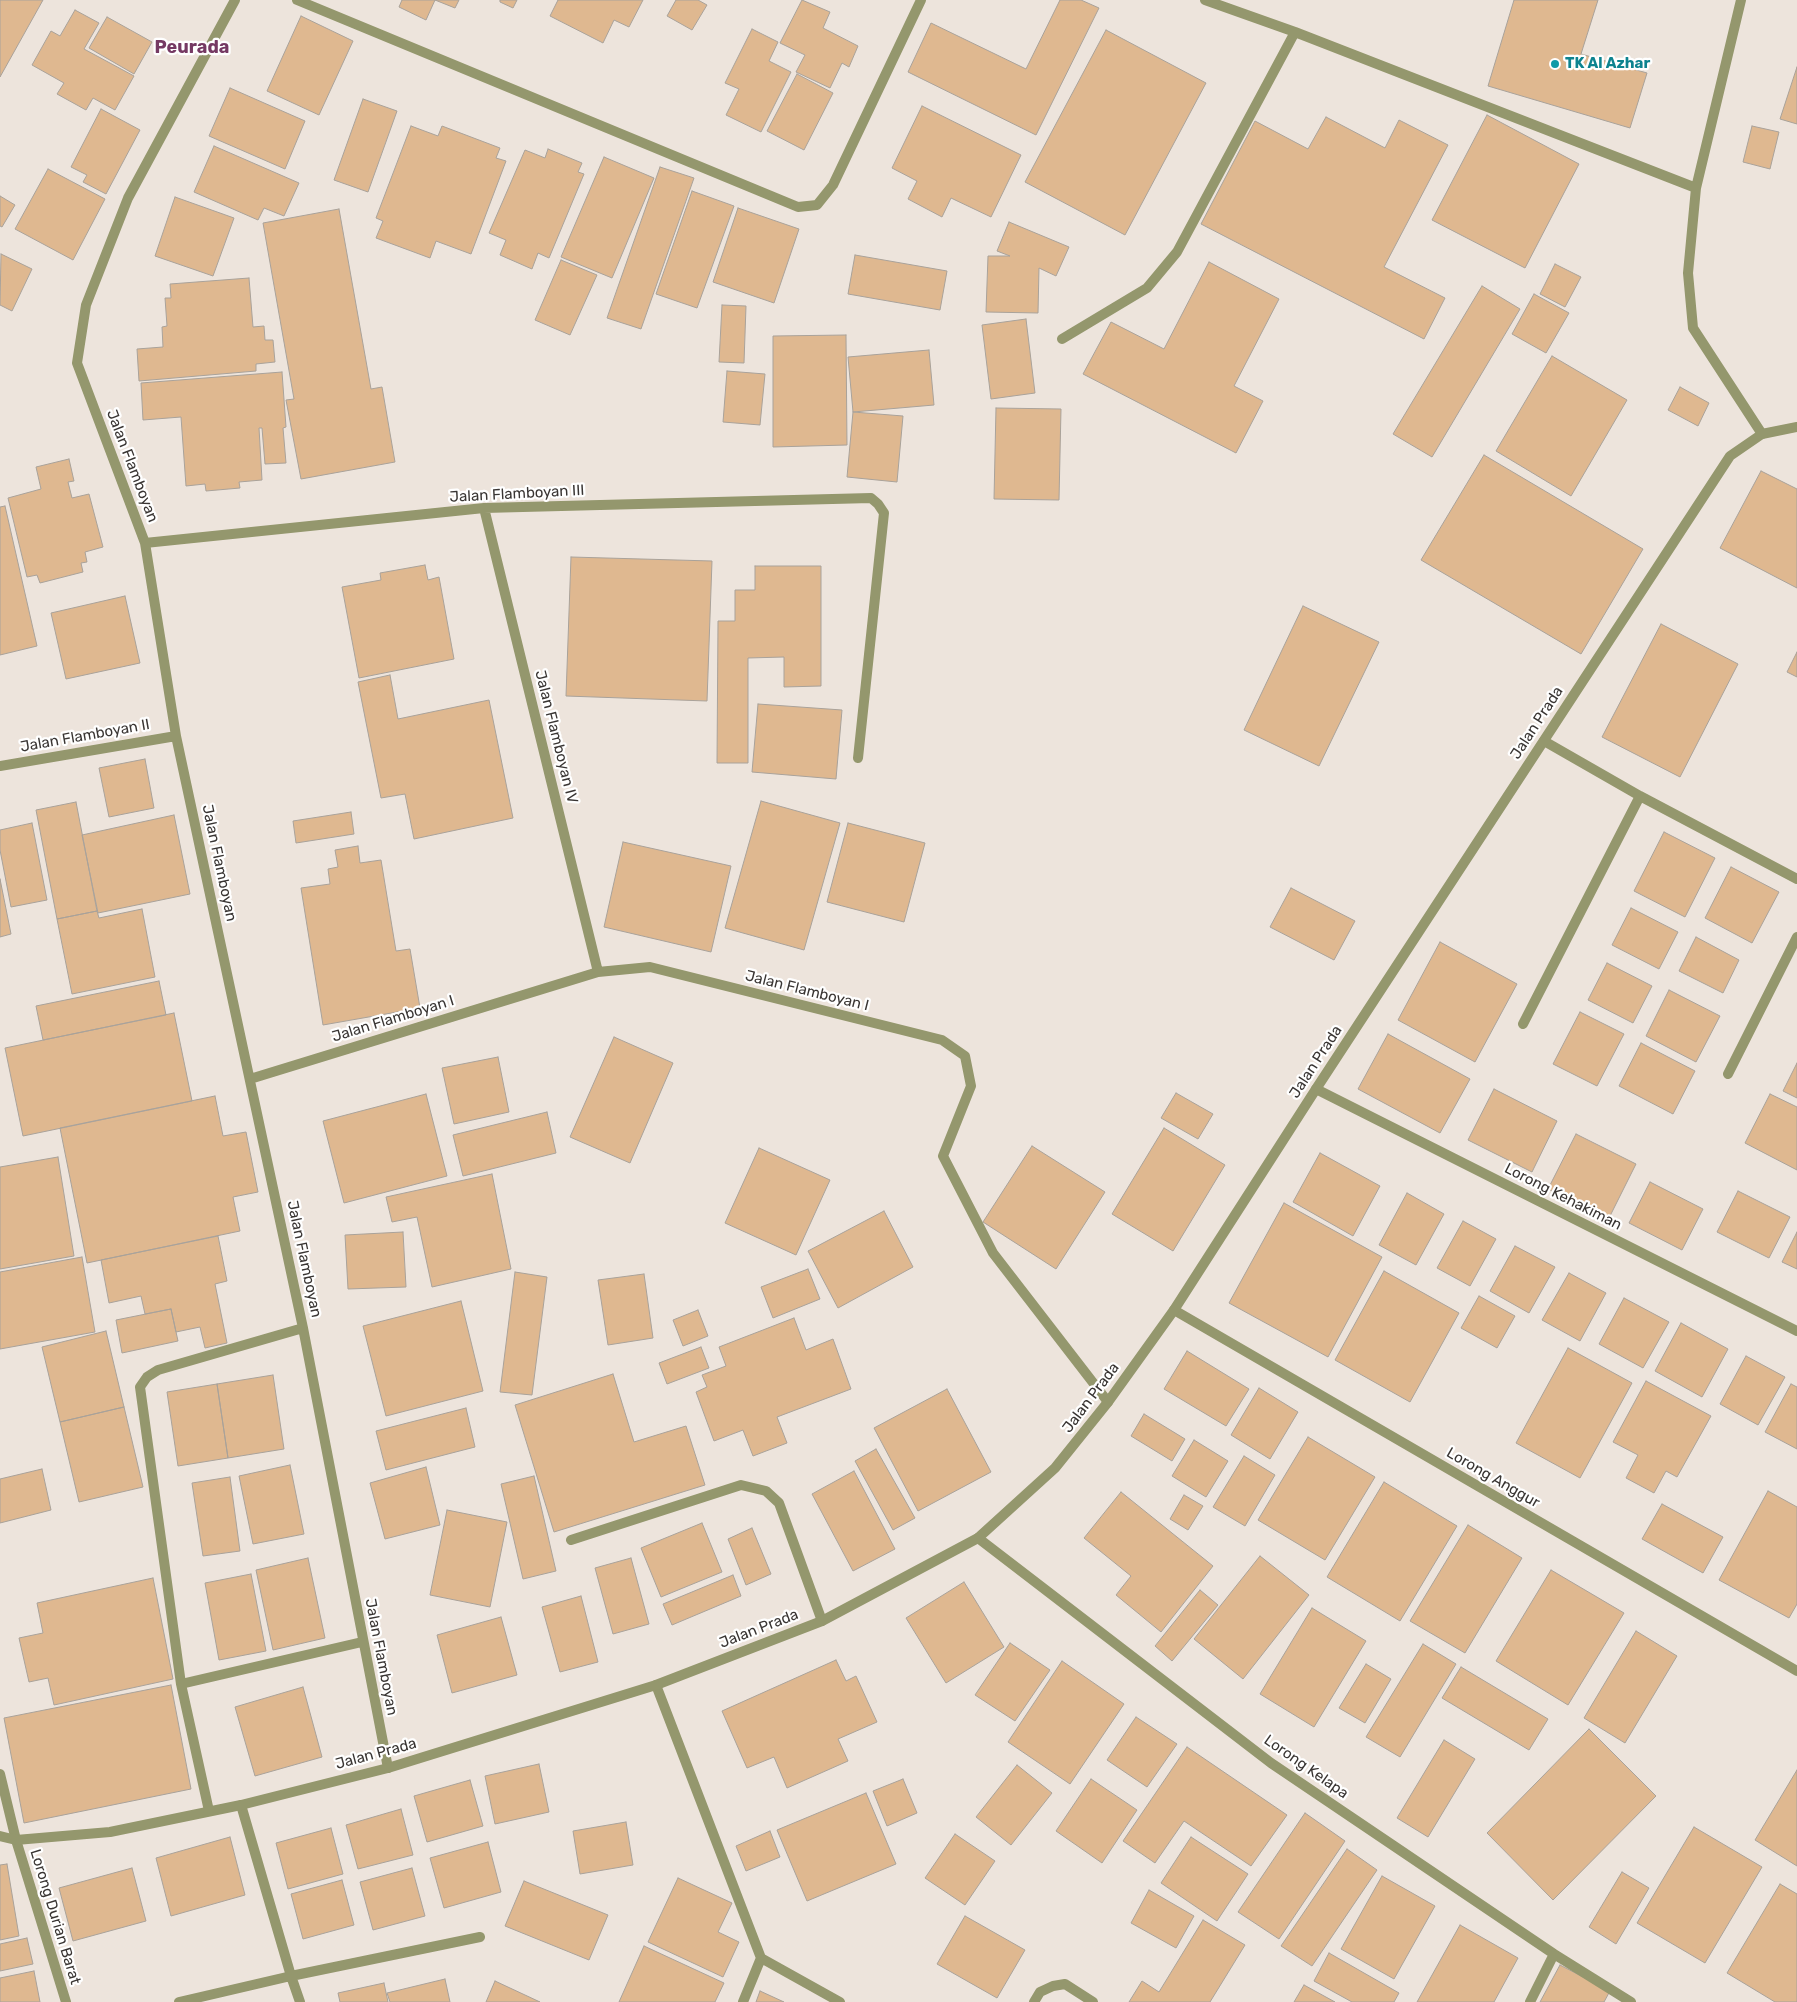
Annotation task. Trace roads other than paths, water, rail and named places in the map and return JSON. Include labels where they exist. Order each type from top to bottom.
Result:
[{"type":"street","name":"Jalan Flamboyan","points":[[236,0],[128,198],[86,305],[77,363],[145,543],[176,736],[303,1328],[362,1642],[388,1768]]},
{"type":"street","points":[[297,0],[798,207],[816,205],[833,185],[921,0]]},
{"type":"street","points":[[1205,0],[1295,32],[1696,188]]},
{"type":"street","points":[[1741,0],[1696,188],[1688,273],[1693,328],[1762,434]]},
{"type":"street","points":[[1062,339],[1147,288],[1177,252],[1295,32]]},
{"type":"street","name":"Jalan Prada","points":[[0,1836],[16,1840],[110,1832],[242,1805],[388,1768],[656,1685],[822,1621],[978,1538],[1056,1468],[1108,1402],[1174,1310],[1316,1089],[1730,456],[1762,434],[1797,427]]},
{"type":"street","name":"Jalan Flamboyan III","points":[[145,543],[484,508],[871,498],[884,513],[858,758]]},
{"type":"street","name":"Jalan Flamboyan IV","points":[[484,508],[598,972]]},
{"type":"street","name":"Jalan Flamboyan II","points":[[0,766],[176,736]]},
{"type":"street","points":[[1544,741],[1640,796],[1797,880]]},
{"type":"street","points":[[1523,1024],[1640,796]]},
{"type":"street","points":[[1728,1074],[1797,937]]},
{"type":"street","name":"Jalan Flamboyan I","points":[[250,1079],[598,972],[650,967],[942,1040],[965,1056],[971,1086],[942,1156],[993,1253],[1108,1402]]},
{"type":"street","name":"Lorong Kehakiman","points":[[1316,1089],[1797,1331]]},
{"type":"street","name":"Lorong Anggur","points":[[1174,1310],[1797,1671]]},
{"type":"street","points":[[209,1811],[181,1684],[140,1388],[147,1377],[158,1370],[303,1328]]},
{"type":"street","points":[[571,1540],[741,1486],[766,1491],[779,1502],[822,1621]]},
{"type":"street","name":"Lorong Kelapa","points":[[978,1538],[1271,1763],[1554,1954],[1631,2002]]},
{"type":"street","points":[[181,1684],[362,1642]]},
{"type":"street","points":[[656,1685],[761,1958],[840,2002]]},
{"type":"street","name":"Lorong Durian Barat","points":[[0,1774],[16,1840],[66,2002]]},
{"type":"street","points":[[242,1805],[300,2002]]},
{"type":"street","points":[[179,2002],[291,1976],[480,1937]]},
{"type":"street","points":[[1530,2002],[1554,1954]]},
{"type":"street","points":[[743,2002],[761,1958]]},
{"type":"street","points":[[1034,2002],[1040,1992],[1053,1986],[1065,1984],[1094,2002]]},
{"type":"place","name":"TK Al Azhar","points":[[1555,64]]},
{"type":"district","name":"Peurada","points":[[192,48]]}]
